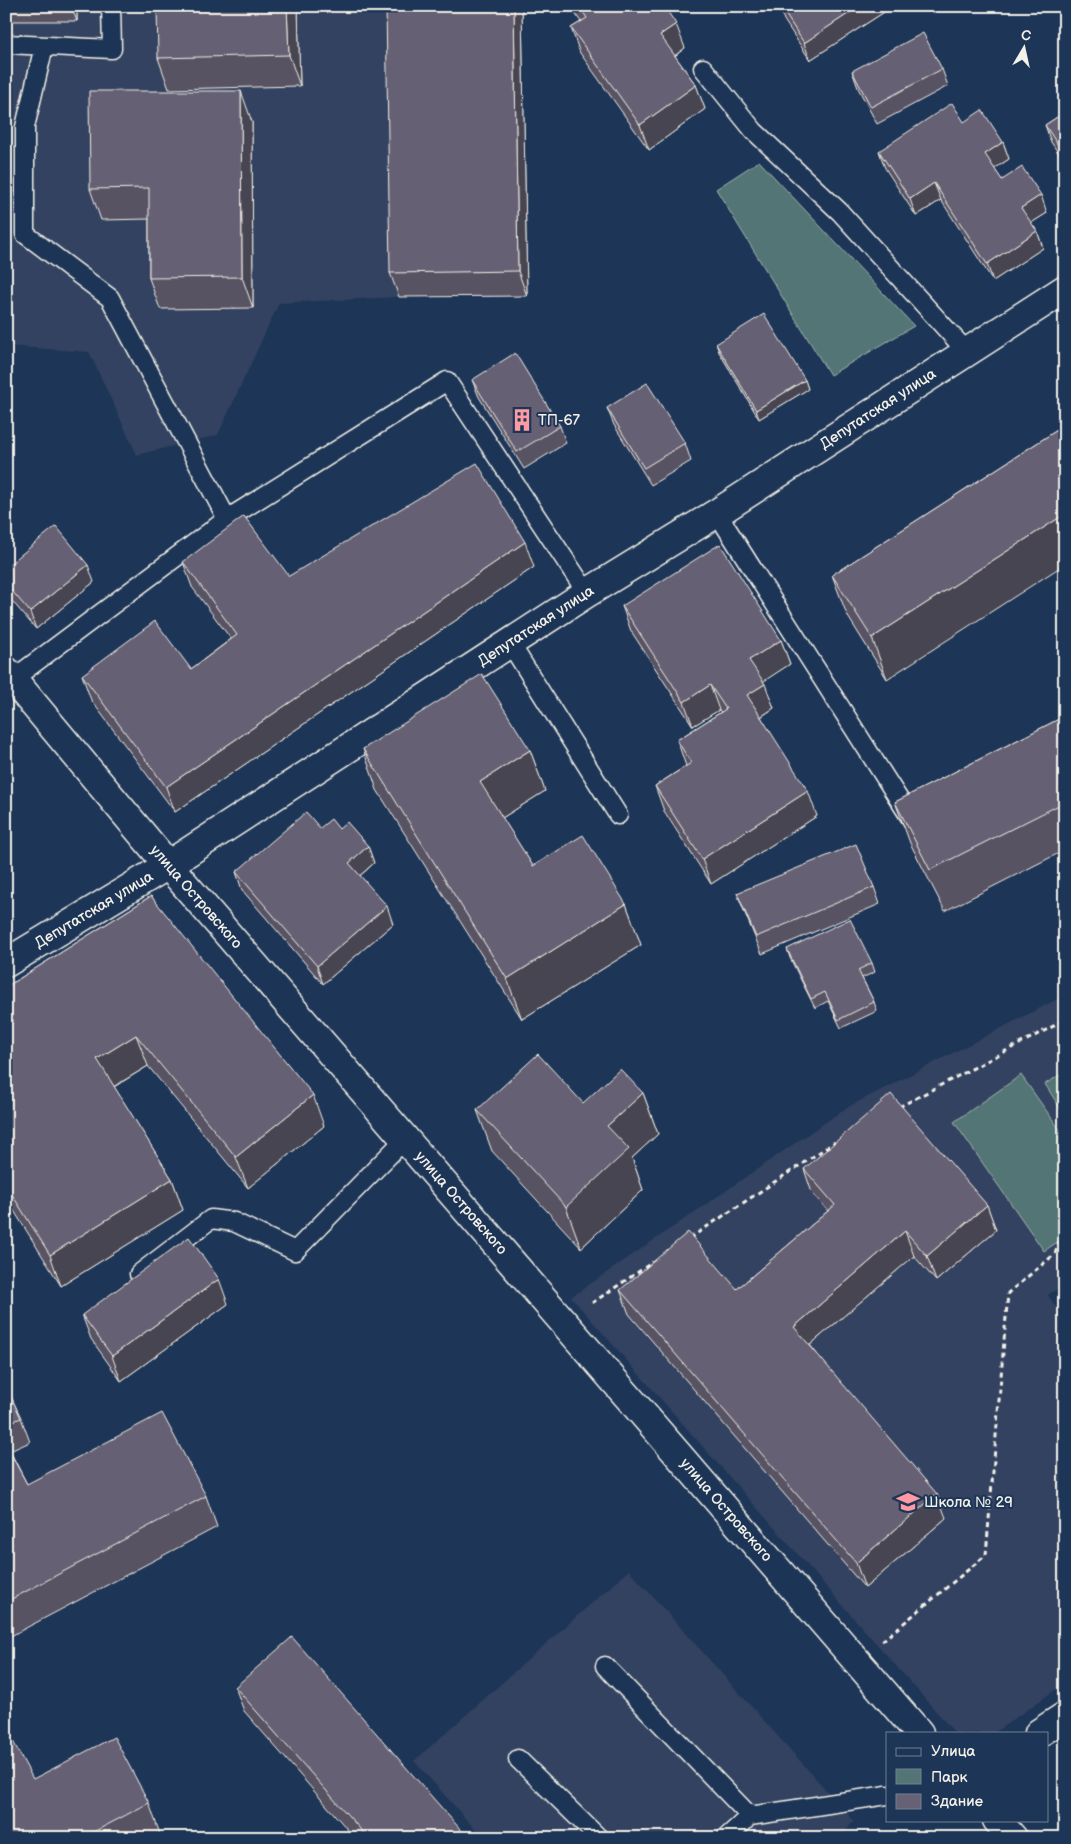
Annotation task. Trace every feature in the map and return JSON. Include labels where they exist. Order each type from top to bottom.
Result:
[{"type":"main road","name":"Депутатская улица","points":[[6,963],[168,865],[587,593],[1065,289]]},
{"type":"main road","name":"улица Островского","points":[[10,675],[168,865],[918,1732]]},
{"type":"main road","points":[[1041,1732],[1065,1716]]},
{"type":"main road","points":[[999,1822],[1013,1838]]},
{"type":"lane","points":[[6,44],[112,49],[111,6]]},
{"type":"lane","points":[[44,46],[25,128],[25,234],[110,298],[227,519]]},
{"type":"lane","points":[[703,68],[754,131],[840,212],[967,352]]},
{"type":"lane","points":[[10,675],[227,519],[447,381],[587,593]]},
{"type":"lane","points":[[717,512],[915,825],[932,816]]},
{"type":"lane","points":[[510,643],[618,814]]},
{"type":"lane","points":[[125,1285],[211,1219],[234,1222],[295,1251],[405,1139]]},
{"type":"lane","points":[[605,1666],[750,1816]]},
{"type":"lane","points":[[518,1758],[598,1838]]},
{"type":"lane","points":[[726,1838],[750,1816],[886,1795]]},
{"type":"path","points":[[893,1110],[1065,1020]]},
{"type":"path","points":[[683,1242],[841,1138]]},
{"type":"path","points":[[858,1661],[986,1555],[1008,1293],[1055,1254],[1065,1225]]},
{"type":"path","points":[[563,1321],[658,1259]]},
{"type":"shaded area","points":[[6,6],[522,6],[527,296],[399,297],[279,303],[218,435],[137,455],[89,352],[6,346]]},
{"type":"shaded area","name":"Школа № 29","points":[[1065,995],[1065,1284],[1048,1295],[1065,1320],[1065,1683],[995,1732],[954,1732],[571,1297],[846,1108]]},
{"type":"shaded area","points":[[629,1570],[854,1821],[840,1838],[483,1838],[414,1761]]},
{"type":"green space","points":[[759,161],[914,326],[830,375],[716,189]]},
{"type":"green space","points":[[1065,1072],[1065,1116],[1045,1084]]},
{"type":"green space","points":[[1021,1075],[1065,1137],[1065,1237],[1044,1251],[954,1122]]},
{"type":"building","points":[[157,6],[287,6],[289,55],[158,58]]},
{"type":"building","points":[[386,6],[514,6],[518,271],[390,273]]},
{"type":"building","points":[[579,6],[664,6],[676,24],[660,35],[696,85],[640,125],[571,28],[587,18]]},
{"type":"building","points":[[780,6],[860,6],[804,43]]},
{"type":"building","points":[[923,33],[942,69],[871,107],[852,71]]},
{"type":"building","points":[[89,91],[241,91],[242,277],[149,278],[149,188],[90,189]]},
{"type":"building","points":[[952,103],[964,122],[982,110],[1003,142],[985,154],[1002,180],[1022,167],[1041,195],[1021,208],[1037,231],[987,264],[934,183],[910,199],[879,151]]},
{"type":"building","points":[[1065,112],[1065,156],[1045,125]]},
{"type":"building","points":[[764,314],[805,380],[756,410],[716,344]]},
{"type":"building","name":"ТП-67","points":[[515,353],[560,426],[517,452],[472,380]]},
{"type":"building","points":[[647,383],[685,443],[644,468],[607,408]]},
{"type":"building","points":[[1065,425],[1065,514],[872,638],[832,575]]},
{"type":"building","points":[[477,463],[525,542],[166,787],[82,675],[155,621],[191,669],[237,635],[183,562],[244,516],[289,576]]},
{"type":"building","points":[[56,526],[88,565],[30,612],[6,584],[6,567]]},
{"type":"building","points":[[720,544],[781,640],[749,660],[765,684],[747,695],[808,791],[702,859],[655,786],[691,763],[677,740],[726,709],[710,685],[684,702],[622,606]]},
{"type":"building","points":[[482,674],[530,750],[480,782],[533,866],[583,835],[626,904],[507,979],[363,749]]},
{"type":"building","points":[[1065,716],[1065,802],[930,870],[895,802]]},
{"type":"building","points":[[306,812],[320,828],[331,819],[339,829],[347,822],[368,846],[349,863],[387,906],[317,966],[236,872]]},
{"type":"building","points":[[856,844],[874,887],[756,937],[737,893]]},
{"type":"building","points":[[151,896],[313,1095],[236,1157],[136,1035],[97,1059],[172,1179],[50,1255],[6,1185],[6,987]]},
{"type":"building","points":[[850,919],[872,963],[858,970],[874,1002],[838,1020],[825,992],[811,999],[787,949]]},
{"type":"building","points":[[538,1054],[583,1103],[620,1069],[643,1093],[607,1126],[629,1149],[566,1207],[477,1110]]},
{"type":"building","points":[[891,1094],[987,1205],[927,1256],[905,1231],[794,1327],[937,1494],[856,1563],[620,1290],[688,1232],[737,1289],[835,1205],[804,1169]]},
{"type":"building","points":[[189,1237],[219,1279],[112,1356],[82,1315]]},
{"type":"building","points":[[6,1386],[21,1418],[6,1424]]},
{"type":"building","points":[[162,1413],[206,1496],[6,1602],[6,1445],[27,1484]]},
{"type":"building","points":[[292,1637],[468,1838],[368,1838],[235,1687]]},
{"type":"building","points":[[6,1728],[33,1779],[114,1737],[149,1803],[82,1838],[6,1838]]},
{"type":"place","name":"ТП-67","points":[[522,420]]},
{"type":"place","name":"Школа № 29","points":[[908,1502]]}]
